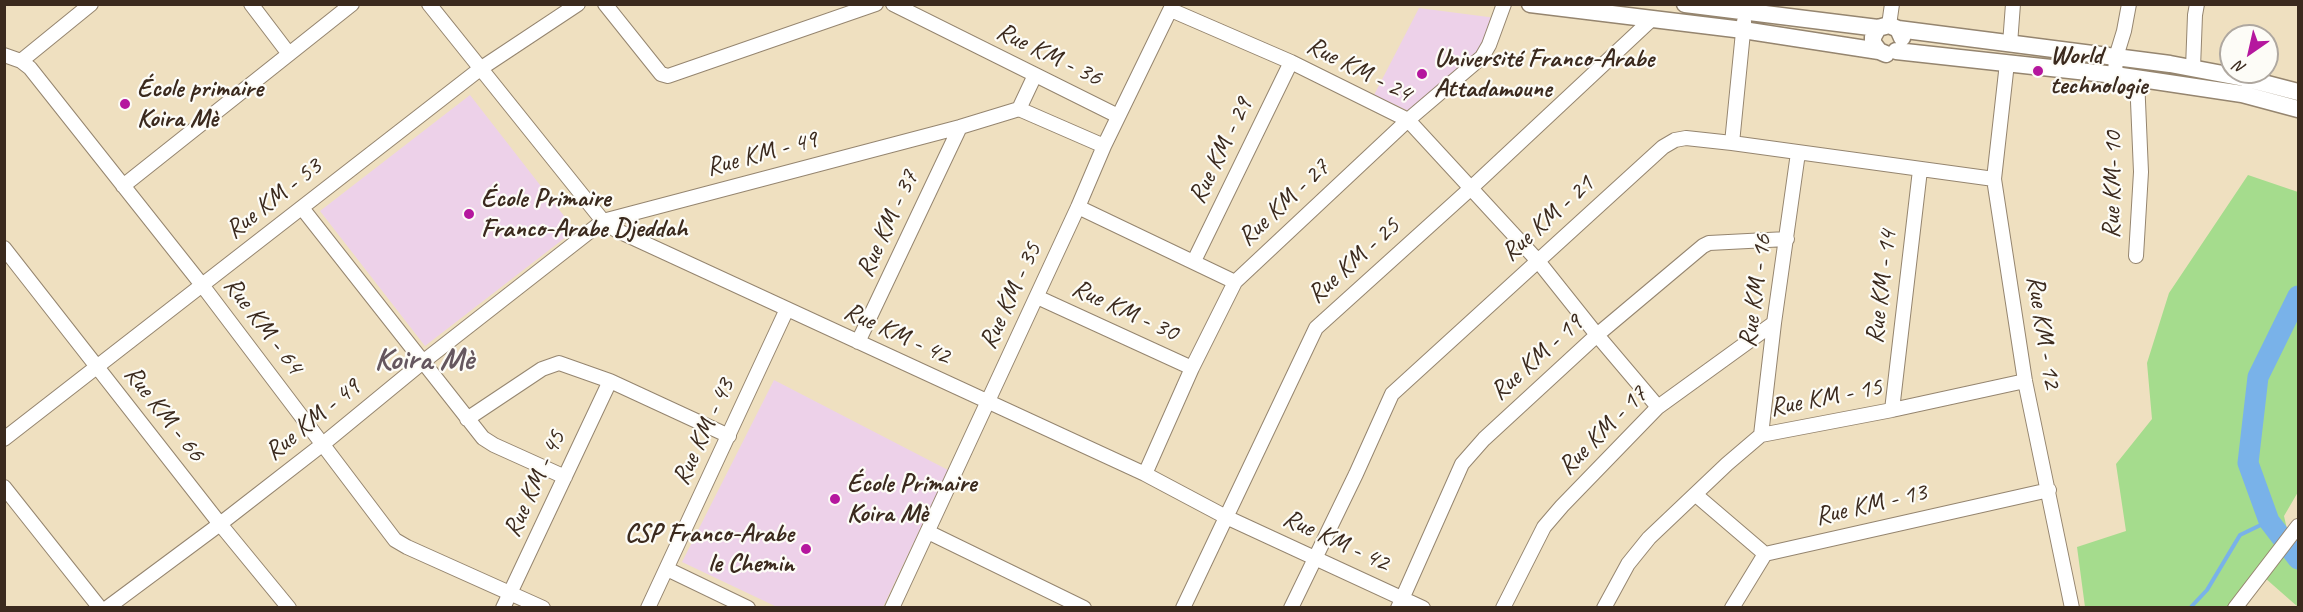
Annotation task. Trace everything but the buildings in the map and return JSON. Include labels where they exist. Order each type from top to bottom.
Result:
[{"type":"main road","points":[[1530,4],[1590,8],[1879,51],[1886,54],[1896,51],[2137,78],[2242,94],[2298,109]]},
{"type":"main road","points":[[1685,4],[1745,8],[2116,57],[2193,68],[2298,90]]},
{"type":"main road","points":[[1879,51],[1873,40],[1888,27]]},
{"type":"main road","points":[[1888,27],[1902,36],[1902,42],[1896,51]]},
{"type":"street","points":[[21,61],[91,4]]},
{"type":"street","points":[[251,4],[289,54]]},
{"type":"street","points":[[123,186],[352,4]]},
{"type":"street","name":"Rue KM - 42","points":[[429,4],[603,221],[626,236],[1144,474],[1400,603],[1423,608]]},
{"type":"street","name":"Rue KM - 53","points":[[4,439],[480,69],[578,4]]},
{"type":"street","points":[[605,4],[661,74],[668,76],[876,4]]},
{"type":"street","name":"Rue KM - 36","points":[[893,4],[1118,116]]},
{"type":"street","name":"Rue KM - 27","points":[[1144,474],[1192,368],[1235,282],[1408,120],[1486,53],[1504,4]]},
{"type":"street","points":[[1888,27],[1892,4]]},
{"type":"street","points":[[2010,44],[2013,4]]},
{"type":"street","points":[[2115,75],[2116,57],[2129,4]]},
{"type":"street","points":[[2193,68],[2197,4]]},
{"type":"street","name":"Rue KM - 24","points":[[1172,7],[1408,120],[1538,261],[1658,408]]},
{"type":"street","name":"Rue KM - 35","points":[[892,608],[1037,297],[1104,146],[1172,7]]},
{"type":"street","points":[[1732,142],[1745,8]]},
{"type":"street","name":"Rue KM - 25","points":[[1183,608],[1316,328],[1470,189],[1652,19]]},
{"type":"street","name":"Rue KM - 64","points":[[4,55],[21,61],[30,68],[202,285],[395,540],[407,548],[543,608]]},
{"type":"street","name":"Rue KM - 29","points":[[1194,261],[1291,62]]},
{"type":"street","name":"Rue KM - 12","points":[[2007,63],[1994,179],[2025,381],[2072,608]]},
{"type":"street","points":[[1035,75],[1019,109],[1104,146]]},
{"type":"street","name":"Rue KM- 10","points":[[2136,256],[2140,172],[2137,78]]},
{"type":"street","name":"Rue KM - 49","points":[[107,608],[323,444],[424,361],[603,221],[960,127],[1019,109]]},
{"type":"street","name":"Rue KM - 37","points":[[858,342],[960,127]]},
{"type":"street","name":"Rue KM - 21","points":[[1291,608],[1392,394],[1663,147],[1675,140],[1686,138],[1732,142],[1994,179]]},
{"type":"street","name":"Rue KM - 16","points":[[1761,435],[1798,153]]},
{"type":"street","name":"Rue KM - 14","points":[[1892,410],[1920,170]]},
{"type":"street","points":[[1078,207],[1235,282]]},
{"type":"street","points":[[302,208],[483,438],[565,477]]},
{"type":"street","name":"Rue KM - 19","points":[[1400,603],[1462,464],[1471,452],[1597,335],[1703,246],[1709,243],[1787,239]]},
{"type":"street","name":"Rue KM - 66","points":[[4,248],[220,524],[289,608]]},
{"type":"street","name":"Rue KM - 30","points":[[1037,297],[1192,368]]},
{"type":"street","name":"Rue KM - 43","points":[[648,608],[787,309]]},
{"type":"street","name":"Rue KM - 17","points":[[1503,608],[1544,526],[1552,516],[1658,408],[1774,323]]},
{"type":"street","points":[[467,419],[550,365],[559,363],[610,381],[729,436]]},
{"type":"street","name":"Rue KM - 45","points":[[503,608],[610,381]]},
{"type":"street","name":"Rue KM - 15","points":[[1604,608],[1637,552],[1727,464],[1761,435],[2025,381]]},
{"type":"street","points":[[4,487],[100,608]]},
{"type":"street","name":"Rue KM - 13","points":[[1765,554],[2049,490]]},
{"type":"street","points":[[1696,495],[1765,554],[1732,608]]},
{"type":"street","points":[[2235,608],[2298,526]]},
{"type":"street","points":[[928,532],[1084,608]]},
{"type":"street","points":[[667,569],[748,608]]},
{"type":"shaded area","name":"Université Franco-Arabe Attadamoune","points":[[1419,8],[1496,18],[1483,53],[1413,113],[1374,95]]},
{"type":"shaded area","points":[[470,95],[575,230],[425,346],[320,211]]},
{"type":"shaded area","points":[[774,380],[948,470],[883,607],[777,607],[682,562]]},
{"type":"green space","points":[[2248,175],[2298,192],[2298,492],[2284,516],[2289,538],[2298,548],[2298,607],[2265,578],[2241,607],[2085,607],[2077,547],[2126,531],[2116,464],[2152,419],[2147,363],[2169,293]]},
{"type":"waterway","points":[[2298,296],[2258,377],[2248,463],[2269,521],[2298,559]]},
{"type":"waterway","points":[[2190,608],[2207,590],[2240,535],[2269,521]]},
{"type":"place","name":"World technologie","points":[[2038,71]]},
{"type":"place","name":"Université Franco-Arabe Attadamoune","points":[[1422,74]]},
{"type":"place","name":"École primaire Koira Mè","points":[[125,104]]},
{"type":"place","name":"École Primaire Franco-Arabe Djeddah","points":[[469,214]]},
{"type":"place","name":"École Primaire Koira Mè","points":[[835,499]]},
{"type":"place","name":"CSP Franco-Arabe le Chemin","points":[[806,549]]},
{"type":"district","name":"Koira Mè","points":[[424,361]]}]
